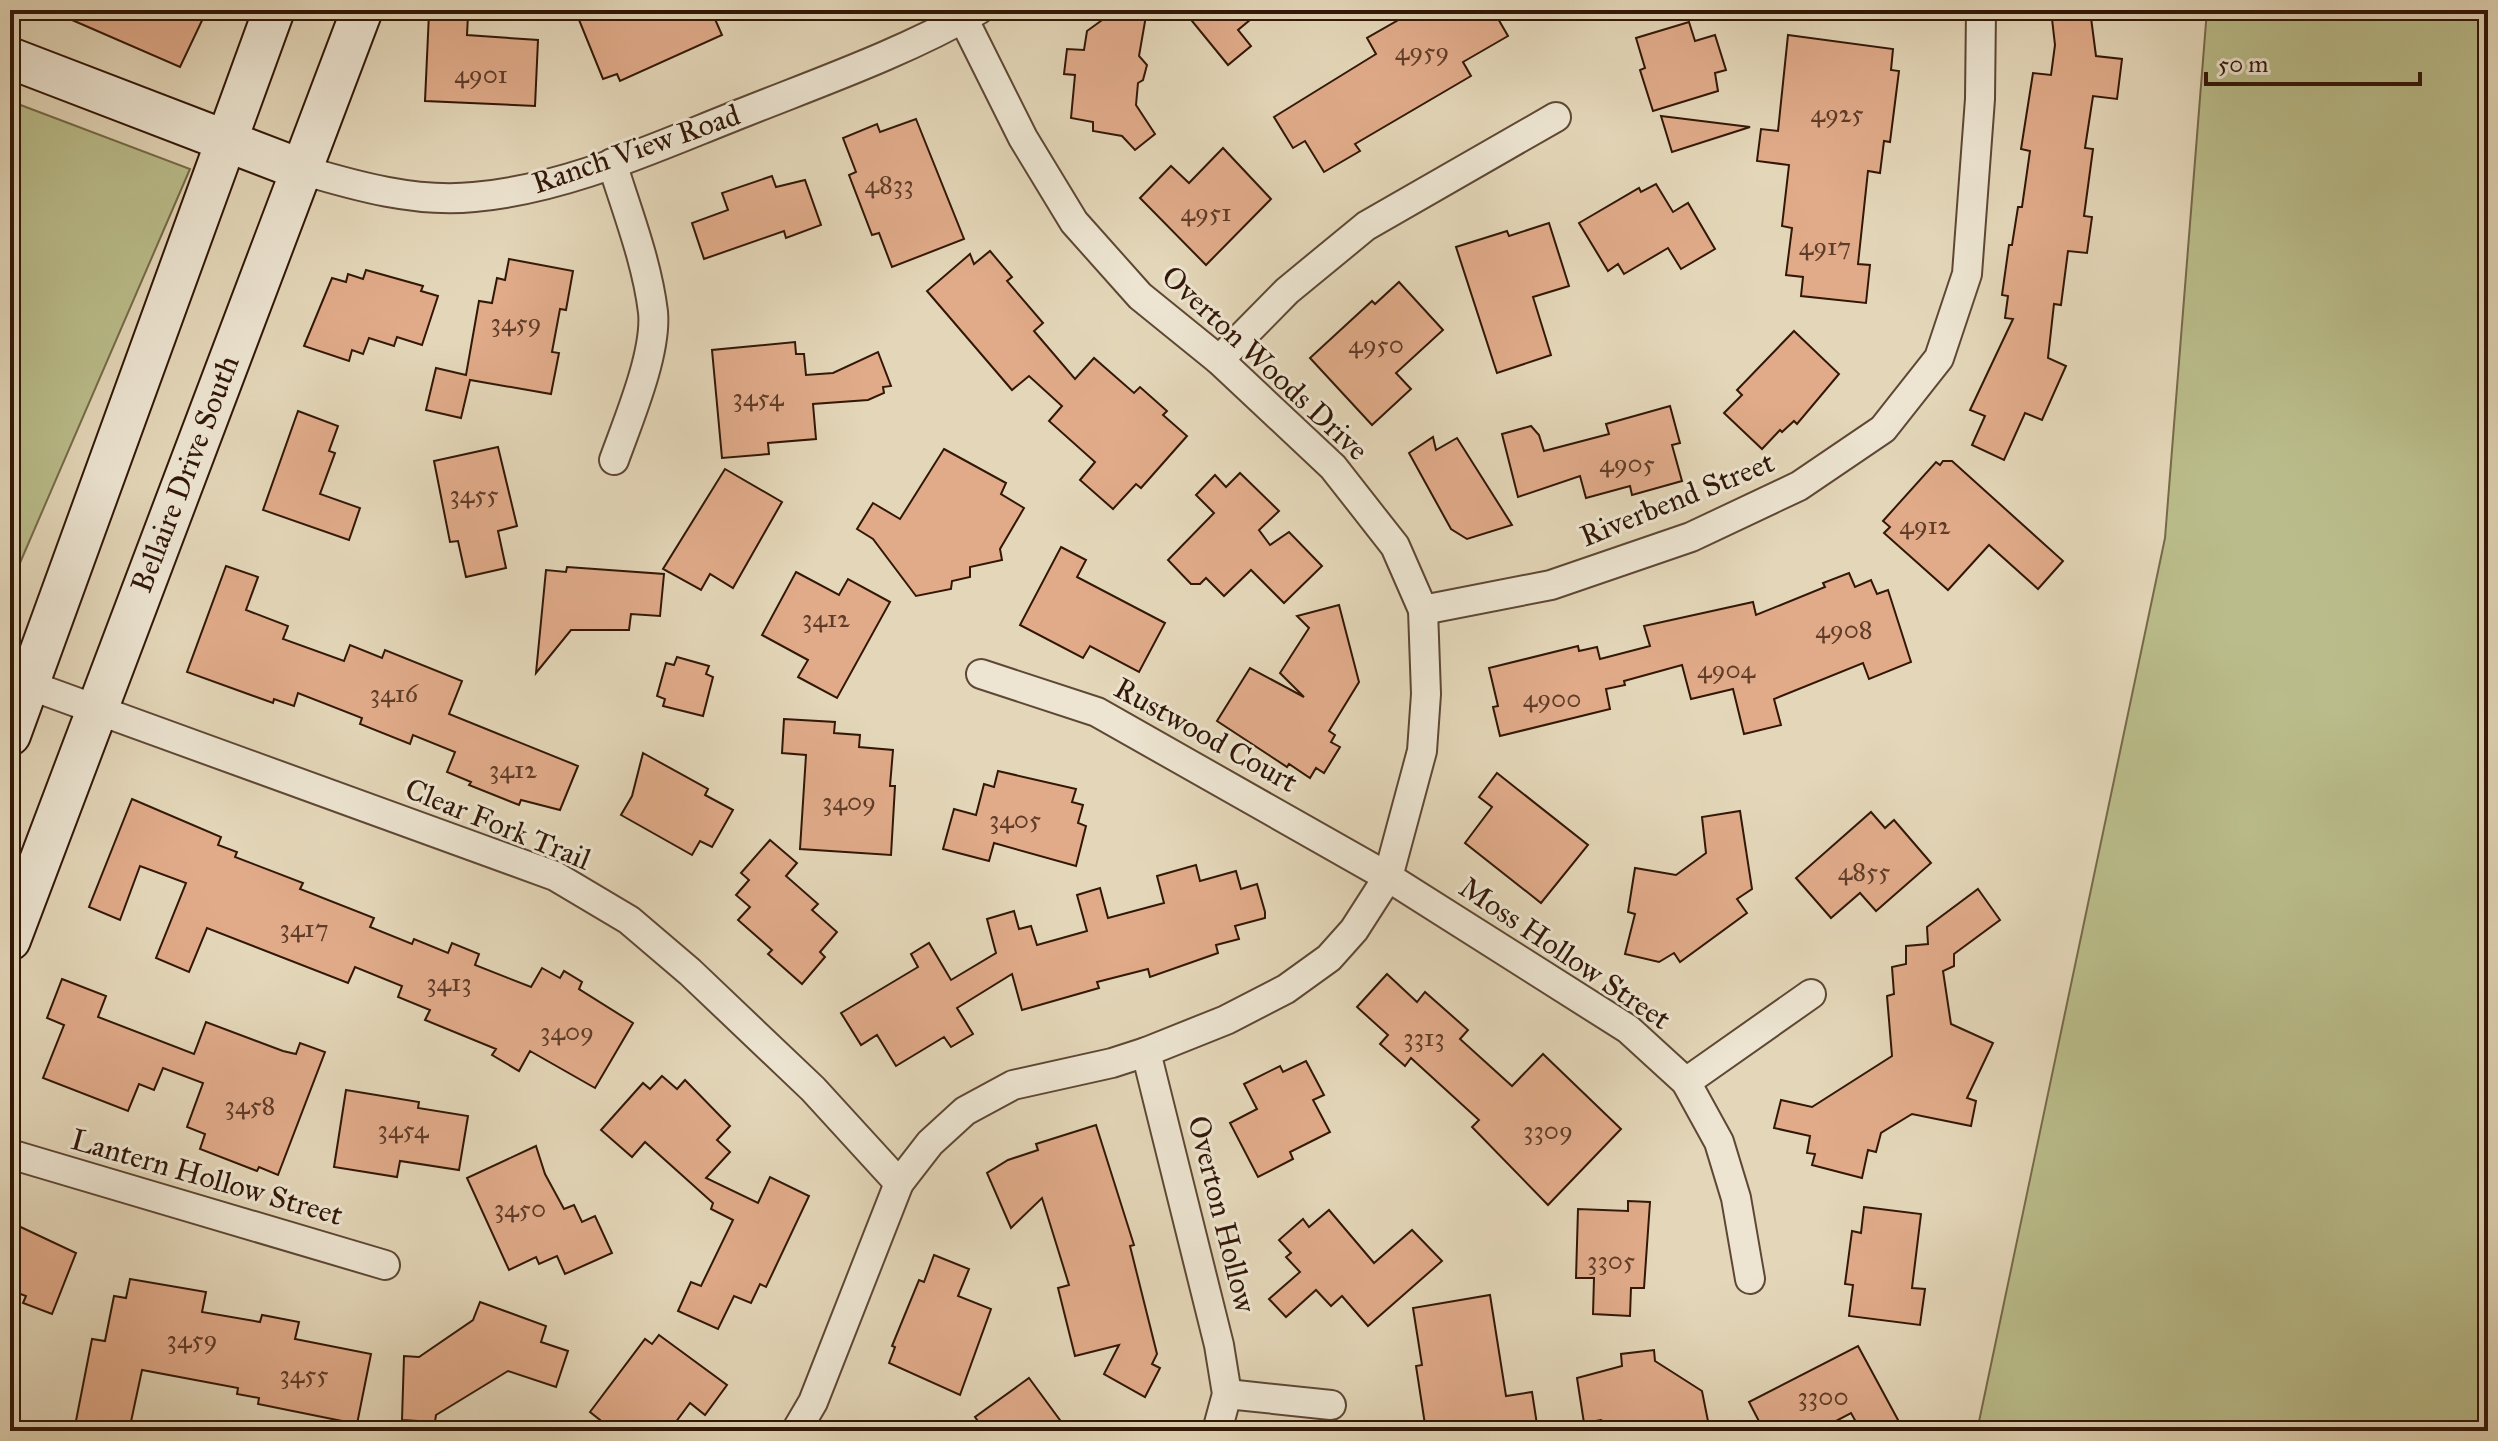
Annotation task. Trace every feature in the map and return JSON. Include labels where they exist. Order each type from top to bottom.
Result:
[{"type":"main road","points":[[10,735],[274,10]]},
{"type":"main road","name":"Bellaire Drive South","points":[[10,940],[94,710],[362,10]]},
{"type":"main road","name":"Ranch View Road","points":[[10,58],[302,170]]},
{"type":"street","name":"Riverbend Street","points":[[1423,610],[1551,585],[1691,537],[1799,486],[1883,429],[1939,358],[1967,274],[1980,99],[1981,10]]},
{"type":"street","name":"Ranch View Road","points":[[302,170],[376,191],[472,198],[540,186],[612,163],[791,94],[970,14]]},
{"type":"street","name":"Overton Woods Drive","points":[[796,1431],[813,1402],[899,1183],[930,1143],[965,1111],[1013,1085],[1112,1063],[1226,1020],[1286,989],[1329,958],[1354,930],[1388,877],[1422,751],[1426,694],[1423,610],[1395,546],[1333,467],[1219,360],[1140,296],[1074,222],[1023,138],[970,14]]},
{"type":"street","points":[[1219,360],[1287,291],[1366,226],[1556,117]]},
{"type":"street","points":[[612,163],[637,241],[653,314],[643,378],[614,460]]},
{"type":"street","name":"Rustwood Court","points":[[981,674],[1097,712],[1388,877]]},
{"type":"street","name":"Clear Fork Trail","points":[[29,685],[555,876],[629,920],[690,972],[813,1089],[899,1183]]},
{"type":"street","name":"Moss Hollow Street","points":[[1388,877],[1628,1029],[1686,1082],[1719,1142],[1736,1198],[1750,1279]]},
{"type":"street","points":[[1686,1082],[1811,994]]},
{"type":"street","name":"Overton Hollow","points":[[1146,1052],[1219,1345],[1227,1394],[1217,1431]]},
{"type":"street","name":"Lantern Hollow Street","points":[[10,1154],[385,1265]]},
{"type":"street","points":[[1227,1394],[1331,1405]]},
{"type":"green space","points":[[2207,10],[2488,10],[2488,1431],[1977,1431],[2165,538]]},
{"type":"green space","points":[[10,101],[190,169],[10,586]]},
{"type":"building","points":[[49,10],[207,10],[180,67]]},
{"type":"building","points":[[575,10],[711,10],[722,35],[620,81],[617,74],[603,79]]},
{"type":"building","points":[[1116,10],[1147,10],[1139,56],[1147,65],[1143,80],[1138,83],[1136,105],[1155,134],[1135,150],[1122,136],[1093,131],[1093,122],[1071,118],[1075,75],[1064,74],[1067,49],[1084,50],[1087,31]]},
{"type":"building","points":[[1183,10],[1262,10],[1238,30],[1251,46],[1228,65]]},
{"type":"building","points":[[1416,10],[1493,10],[1508,36],[1463,62],[1471,76],[1355,144],[1360,151],[1324,172],[1305,141],[1293,148],[1274,117],[1376,54],[1367,38]]},
{"type":"building","points":[[2051,10],[2090,10],[2096,56],[2122,59],[2117,99],[2093,96],[2085,148],[2093,149],[2084,216],[2092,217],[2087,253],[2068,251],[2061,305],[2054,304],[2048,358],[2066,366],[2042,420],[2025,413],[2004,460],[1972,445],[1985,416],[1970,410],[2013,319],[2005,318],[2008,296],[2002,295],[2009,245],[2012,245],[2018,207],[2022,207],[2030,151],[2021,149],[2033,73],[2051,75],[2055,45]]},
{"type":"building","points":[[429,13],[468,15],[467,35],[538,40],[535,106],[425,101]]},
{"type":"building","points":[[1689,22],[1695,41],[1715,35],[1726,70],[1715,73],[1718,91],[1653,111],[1640,70],[1645,68],[1636,38]]},
{"type":"building","points":[[1788,35],[1893,49],[1891,70],[1899,71],[1890,142],[1884,141],[1880,173],[1868,171],[1858,264],[1870,265],[1866,303],[1801,296],[1803,277],[1786,275],[1792,228],[1782,226],[1789,165],[1757,161],[1761,129],[1778,131]]},
{"type":"building","points":[[1661,116],[1750,127],[1672,152]]},
{"type":"building","points":[[916,119],[964,239],[892,267],[879,233],[872,235],[849,175],[856,172],[843,138],[877,124],[880,132]]},
{"type":"building","points":[[1223,148],[1271,199],[1206,265],[1140,198],[1171,166],[1189,183]]},
{"type":"building","points":[[772,176],[776,187],[805,180],[821,225],[786,238],[784,231],[704,259],[692,223],[728,210],[722,193]]},
{"type":"building","points":[[1656,184],[1673,212],[1688,203],[1715,249],[1681,269],[1668,248],[1624,274],[1618,264],[1608,271],[1579,223],[1639,188],[1641,192]]},
{"type":"building","points":[[1549,223],[1569,286],[1533,297],[1551,355],[1497,373],[1456,247],[1507,231],[1509,236]]},
{"type":"building","points":[[990,251],[1012,277],[1007,281],[1043,323],[1034,331],[1075,379],[1094,358],[1134,393],[1140,387],[1167,411],[1163,415],[1187,436],[1141,488],[1136,484],[1113,509],[1080,480],[1095,462],[1049,421],[1062,406],[1029,376],[1012,390],[927,291],[970,254],[974,264]]},
{"type":"building","points":[[509,259],[573,271],[566,310],[560,309],[552,352],[559,353],[551,394],[470,380],[461,418],[426,410],[436,368],[466,375],[479,301],[492,303],[497,278],[505,280]]},
{"type":"building","points":[[366,270],[423,286],[421,291],[438,296],[422,345],[397,337],[394,346],[369,338],[363,354],[352,350],[349,361],[304,346],[332,278],[346,282],[348,274],[363,279]]},
{"type":"building","points":[[1399,282],[1443,330],[1396,373],[1411,389],[1372,425],[1310,358],[1372,301],[1375,304]]},
{"type":"building","points":[[1794,331],[1839,374],[1797,424],[1794,421],[1782,432],[1780,430],[1762,449],[1724,413],[1742,395],[1737,390]]},
{"type":"building","points":[[795,342],[796,354],[804,354],[806,375],[833,373],[878,352],[891,386],[883,387],[884,393],[868,400],[813,404],[816,439],[768,443],[769,454],[722,458],[712,350]]},
{"type":"building","points":[[1670,406],[1680,443],[1672,445],[1682,481],[1632,495],[1630,486],[1586,498],[1580,476],[1518,497],[1502,434],[1531,426],[1539,435],[1544,451],[1609,434],[1606,424]]},
{"type":"building","points":[[298,411],[338,426],[329,451],[335,453],[320,494],[360,508],[349,540],[263,510]]},
{"type":"building","points":[[1433,437],[1436,450],[1457,438],[1512,525],[1467,539],[1451,529],[1409,453]]},
{"type":"building","points":[[498,447],[517,526],[498,531],[506,568],[466,577],[458,541],[450,542],[434,461]]},
{"type":"building","points":[[944,449],[1006,483],[1001,494],[1024,508],[1000,549],[1002,560],[970,567],[970,577],[952,581],[951,589],[916,596],[873,539],[857,529],[873,503],[900,519]]},
{"type":"building","points":[[1943,461],[1952,461],[2063,561],[2038,589],[1989,545],[1948,590],[1884,533],[1890,527],[1883,521],[1936,462],[1940,465]]},
{"type":"building","points":[[725,469],[782,502],[733,588],[710,574],[701,590],[663,569]]},
{"type":"building","points":[[1240,473],[1279,511],[1259,530],[1270,545],[1289,532],[1322,566],[1284,603],[1251,570],[1224,596],[1206,578],[1200,584],[1191,584],[1168,560],[1214,513],[1196,495],[1215,475],[1226,487]]},
{"type":"building","points":[[1061,547],[1086,560],[1077,577],[1165,623],[1139,672],[1090,646],[1083,658],[1020,625]]},
{"type":"building","points":[[226,566],[258,577],[246,610],[288,626],[283,639],[344,661],[350,645],[382,658],[385,650],[462,681],[449,714],[578,766],[560,810],[521,800],[519,805],[469,785],[471,782],[447,772],[455,752],[413,735],[410,744],[360,724],[362,718],[298,693],[294,706],[274,699],[273,703],[187,672]]},
{"type":"building","points":[[567,567],[664,574],[660,616],[631,614],[629,630],[571,630],[536,673],[546,570],[566,572]]},
{"type":"building","points":[[796,572],[839,595],[848,579],[890,602],[837,698],[798,677],[808,660],[762,635]]},
{"type":"building","points":[[1849,573],[1855,587],[1871,580],[1877,594],[1888,590],[1911,662],[1869,679],[1863,663],[1774,699],[1781,725],[1744,734],[1733,689],[1691,699],[1682,665],[1606,689],[1610,709],[1500,736],[1493,707],[1498,706],[1489,668],[1578,646],[1579,651],[1597,647],[1600,659],[1650,646],[1644,626],[1753,602],[1756,615],[1825,587],[1823,583]]},
{"type":"building","points":[[1339,605],[1359,682],[1329,731],[1335,735],[1331,742],[1340,747],[1324,773],[1316,768],[1310,778],[1289,764],[1287,767],[1217,721],[1250,668],[1304,697],[1280,673],[1309,628],[1297,616]]},
{"type":"building","points":[[677,657],[709,666],[706,674],[713,677],[703,716],[663,706],[665,699],[657,696],[666,663],[674,665]]},
{"type":"building","points":[[784,719],[835,722],[834,733],[860,735],[859,747],[893,750],[890,786],[895,786],[891,855],[800,849],[806,755],[782,753]]},
{"type":"building","points":[[643,753],[708,789],[705,795],[733,810],[712,847],[700,841],[692,855],[621,815],[632,796]]},
{"type":"building","points":[[998,771],[1076,789],[1072,802],[1083,805],[1078,823],[1086,826],[1076,866],[994,843],[989,861],[943,849],[954,809],[976,815],[984,784],[994,787]]},
{"type":"building","points":[[1497,773],[1588,845],[1541,903],[1465,843],[1492,807],[1479,797]]},
{"type":"building","points":[[132,799],[221,837],[218,845],[237,852],[235,857],[303,883],[300,889],[374,918],[370,927],[412,944],[414,939],[448,953],[452,943],[479,954],[475,965],[531,987],[542,968],[560,978],[564,971],[582,982],[579,989],[633,1023],[595,1088],[530,1051],[519,1071],[492,1055],[496,1049],[425,1020],[430,1010],[398,997],[402,986],[355,967],[348,983],[207,928],[189,972],[156,958],[186,883],[140,866],[120,920],[89,907]]},
{"type":"building","points":[[1740,811],[1752,889],[1737,899],[1747,913],[1680,962],[1674,953],[1659,962],[1625,954],[1635,914],[1628,912],[1635,868],[1676,875],[1706,853],[1702,817]]},
{"type":"building","points":[[1871,812],[1885,828],[1894,820],[1931,863],[1876,911],[1860,893],[1831,918],[1796,878]]},
{"type":"building","points":[[770,840],[797,863],[786,876],[818,904],[812,910],[837,932],[820,952],[825,957],[802,984],[768,954],[772,950],[738,920],[750,907],[736,895],[749,880],[741,873]]},
{"type":"building","points":[[1196,865],[1200,881],[1236,871],[1241,889],[1257,884],[1265,912],[1265,918],[1235,926],[1239,939],[1216,945],[1218,953],[1150,977],[1148,969],[1097,982],[1099,988],[1022,1010],[1012,974],[957,1008],[973,1034],[951,1047],[944,1037],[896,1066],[877,1035],[861,1045],[841,1013],[918,967],[911,954],[929,943],[951,980],[996,953],[987,919],[1014,911],[1019,929],[1031,926],[1037,945],[1087,931],[1077,895],[1100,888],[1108,918],[1164,903],[1157,876]]},
{"type":"building","points":[[1978,889],[2000,920],[1954,954],[1954,966],[1943,971],[1951,1024],[1993,1043],[1967,1098],[1976,1101],[1971,1126],[1912,1114],[1881,1133],[1876,1152],[1868,1150],[1862,1178],[1812,1165],[1815,1154],[1807,1153],[1810,1136],[1774,1128],[1781,1100],[1812,1107],[1892,1056],[1887,996],[1894,994],[1892,967],[1906,964],[1906,946],[1928,944],[1927,927]]},
{"type":"building","points":[[1387,974],[1417,1002],[1425,992],[1468,1030],[1460,1039],[1512,1086],[1543,1054],[1621,1129],[1548,1205],[1472,1127],[1479,1120],[1411,1058],[1405,1066],[1380,1044],[1388,1035],[1357,1007]]},
{"type":"building","points":[[62,979],[106,996],[98,1017],[194,1054],[206,1022],[283,1051],[296,1054],[300,1043],[325,1052],[278,1175],[259,1167],[257,1171],[200,1149],[205,1134],[187,1127],[203,1083],[163,1068],[154,1090],[139,1084],[128,1111],[43,1078],[64,1025],[47,1018]]},
{"type":"building","points":[[1306,1061],[1324,1095],[1313,1100],[1330,1132],[1290,1152],[1293,1159],[1258,1177],[1230,1123],[1257,1109],[1244,1084],[1280,1066],[1283,1072]]},
{"type":"building","points":[[662,1076],[677,1089],[685,1080],[730,1126],[717,1140],[730,1152],[706,1178],[758,1203],[770,1177],[809,1196],[766,1287],[760,1284],[751,1303],[734,1296],[718,1329],[678,1311],[691,1282],[701,1286],[733,1220],[711,1209],[713,1203],[645,1142],[632,1157],[601,1130],[643,1083],[650,1089]]},
{"type":"building","points":[[346,1090],[419,1102],[418,1108],[468,1116],[459,1170],[400,1161],[397,1177],[334,1167]]},
{"type":"building","points":[[1096,1125],[1134,1245],[1130,1246],[1157,1354],[1152,1364],[1160,1368],[1145,1397],[1104,1374],[1119,1345],[1075,1356],[1058,1288],[1069,1285],[1042,1198],[1011,1228],[987,1173],[1008,1160],[1038,1150],[1036,1144]]},
{"type":"building","points":[[536,1146],[545,1174],[564,1209],[574,1205],[582,1222],[595,1216],[612,1253],[565,1274],[557,1256],[539,1264],[536,1257],[509,1270],[467,1178]]},
{"type":"building","points":[[1628,1201],[1650,1202],[1644,1288],[1631,1288],[1630,1316],[1593,1314],[1594,1278],[1576,1278],[1578,1209],[1628,1211]]},
{"type":"building","points":[[1864,1207],[1921,1214],[1912,1288],[1925,1289],[1920,1325],[1849,1316],[1853,1285],[1845,1284],[1852,1231],[1861,1233]]},
{"type":"building","points":[[1329,1210],[1374,1263],[1412,1230],[1442,1261],[1368,1326],[1342,1296],[1331,1306],[1316,1290],[1286,1317],[1269,1299],[1300,1272],[1286,1257],[1291,1253],[1279,1240],[1303,1219],[1309,1227]]},
{"type":"building","points":[[10,1222],[76,1253],[52,1314],[23,1303],[26,1296],[10,1290]]},
{"type":"building","points":[[934,1255],[969,1269],[958,1296],[991,1309],[960,1395],[889,1363],[895,1347],[892,1346],[919,1280],[924,1282]]},
{"type":"building","points":[[130,1279],[206,1292],[202,1312],[260,1322],[262,1315],[299,1322],[295,1339],[371,1354],[357,1424],[258,1404],[259,1398],[237,1394],[238,1388],[142,1370],[129,1431],[74,1431],[92,1339],[105,1341],[114,1296],[126,1298]]},
{"type":"building","points":[[1490,1295],[1506,1396],[1532,1392],[1538,1431],[1426,1431],[1416,1366],[1422,1365],[1413,1308]]},
{"type":"building","points":[[480,1302],[546,1326],[541,1342],[568,1351],[556,1387],[508,1371],[436,1415],[435,1422],[402,1420],[404,1356],[419,1357],[473,1320]]},
{"type":"building","points":[[659,1335],[727,1385],[705,1415],[690,1403],[669,1431],[614,1431],[590,1412],[645,1339],[652,1344]]},
{"type":"building","points":[[1858,1346],[1904,1431],[1861,1431],[1851,1413],[1817,1431],[1764,1431],[1749,1402]]},
{"type":"building","points":[[1654,1350],[1655,1361],[1702,1391],[1710,1431],[1618,1431],[1601,1420],[1584,1423],[1577,1378],[1622,1366],[1621,1354]]},
{"type":"building","points":[[1029,1378],[1068,1431],[985,1431],[975,1417]]}]
